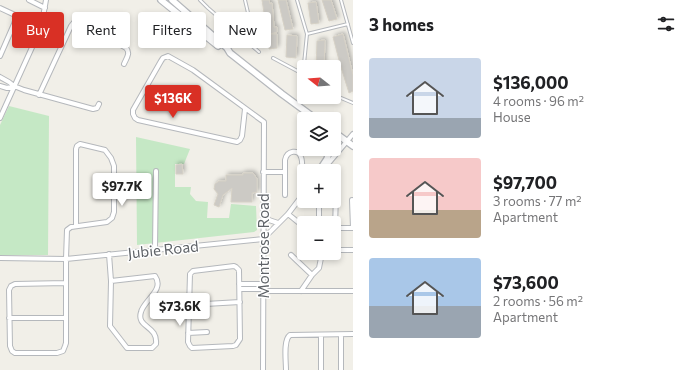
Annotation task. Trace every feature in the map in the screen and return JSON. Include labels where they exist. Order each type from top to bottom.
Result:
[{"type":"street","points":[[29,0],[45,8]]},
{"type":"street","points":[[0,118],[39,32],[46,0]]},
{"type":"street","points":[[161,0],[225,51],[230,53],[306,112]]},
{"type":"street","points":[[172,0],[227,48],[230,53]]},
{"type":"street","points":[[0,8],[15,15],[16,18],[0,56]]},
{"type":"street","points":[[39,95],[71,26],[75,21],[80,22],[126,48],[128,53],[124,64]]},
{"type":"street","points":[[168,56],[193,70],[245,109],[242,136],[237,142],[138,120],[135,118],[133,112],[161,61],[163,58],[168,56]]},
{"type":"street","points":[[0,77],[14,86],[39,95],[93,109],[97,108],[99,104]]},
{"type":"street","points":[[0,86],[7,88],[14,86]]},
{"type":"street","name":"Montrose Road","points":[[245,109],[264,122],[263,370]]},
{"type":"street","points":[[328,164],[353,134]]},
{"type":"street","points":[[341,137],[353,146]]},
{"type":"street","points":[[66,283],[13,285],[9,290],[10,346],[12,351],[15,353],[57,353],[63,351],[66,346],[65,318],[66,283],[66,241],[68,230],[71,227],[107,222],[112,218],[114,208],[114,166],[112,158],[105,150],[80,144],[76,149],[76,226]]},
{"type":"street","points":[[285,195],[286,156],[289,152],[298,153],[302,158],[302,164]]},
{"type":"street","points":[[155,249],[156,171]]},
{"type":"street","points":[[263,172],[285,172]]},
{"type":"street","points":[[341,228],[353,228],[352,200]]},
{"type":"street","points":[[263,239],[288,214],[297,202]]},
{"type":"street","points":[[288,214],[297,221]]},
{"type":"street","points":[[263,215],[269,220],[278,224]]},
{"type":"street","name":"Jubie Road","points":[[0,258],[66,259],[263,239]]},
{"type":"street","points":[[341,250],[353,250]]},
{"type":"street","points":[[109,254],[111,281],[111,328],[129,349],[152,348],[156,344],[156,338],[154,333],[142,322],[140,315],[144,306],[155,293],[158,282],[155,276],[111,281]]},
{"type":"street","points":[[291,255],[312,275]]},
{"type":"street","points":[[302,291],[312,275],[319,268],[321,260]]},
{"type":"street","points":[[235,266],[239,270],[240,289],[240,339],[236,345],[193,348],[190,346],[188,344],[188,305],[190,272],[235,266]]},
{"type":"street","points":[[239,284],[263,288],[302,291],[353,291]]},
{"type":"street","points":[[240,289],[263,288]]},
{"type":"street","points":[[188,305],[240,302]]},
{"type":"street","points":[[9,318],[65,318]]},
{"type":"street","points":[[188,333],[206,332]]},
{"type":"street","points":[[286,370],[286,344],[288,336],[295,334],[353,334]]},
{"type":"street","points":[[321,335],[321,370]]},
{"type":"street","points":[[341,335],[341,370]]},
{"type":"lane","points":[[200,0],[214,13]]},
{"type":"lane","points":[[245,0],[248,12]]},
{"type":"lane","points":[[296,0],[307,34],[305,60]]},
{"type":"lane","points":[[341,0],[353,43]]},
{"type":"lane","points":[[307,34],[348,24]]},
{"type":"lane","points":[[255,48],[259,52]]},
{"type":"lane","points":[[273,58],[297,70]]},
{"type":"lane","points":[[341,98],[353,103]]},
{"type":"green space","points":[[9,106],[49,116],[48,255],[0,255],[0,125]]},
{"type":"green space","points":[[136,137],[190,149],[184,164],[175,164],[175,187],[191,187],[190,194],[196,201],[208,202],[207,218],[229,218],[231,204],[256,206],[257,230],[254,232],[137,245]]},
{"type":"building","points":[[262,0],[269,0],[270,4],[272,3],[274,27],[277,27],[277,32],[271,34],[271,12],[264,12]]},
{"type":"building","points":[[278,0],[286,0],[293,29],[285,30]]},
{"type":"building","points":[[322,0],[331,0],[337,19],[329,21]]},
{"type":"building","points":[[316,2],[319,23],[311,24],[308,3]]},
{"type":"building","points":[[271,34],[277,34],[277,48],[269,49],[271,48]]},
{"type":"building","points":[[343,34],[353,75],[353,91],[349,93],[341,67],[341,60],[339,60],[333,37]]},
{"type":"building","points":[[287,35],[297,36],[296,58],[286,57]]},
{"type":"building","points":[[325,40],[324,60],[316,60],[317,41]]},
{"type":"building","points":[[182,164],[183,174],[176,174],[176,165]]},
{"type":"building","points":[[243,173],[253,173],[257,179],[257,192],[252,193],[252,202],[231,202],[232,188],[223,195],[219,207],[214,205],[218,194],[214,189],[215,184],[219,181],[226,181],[226,175],[243,175]]}]
